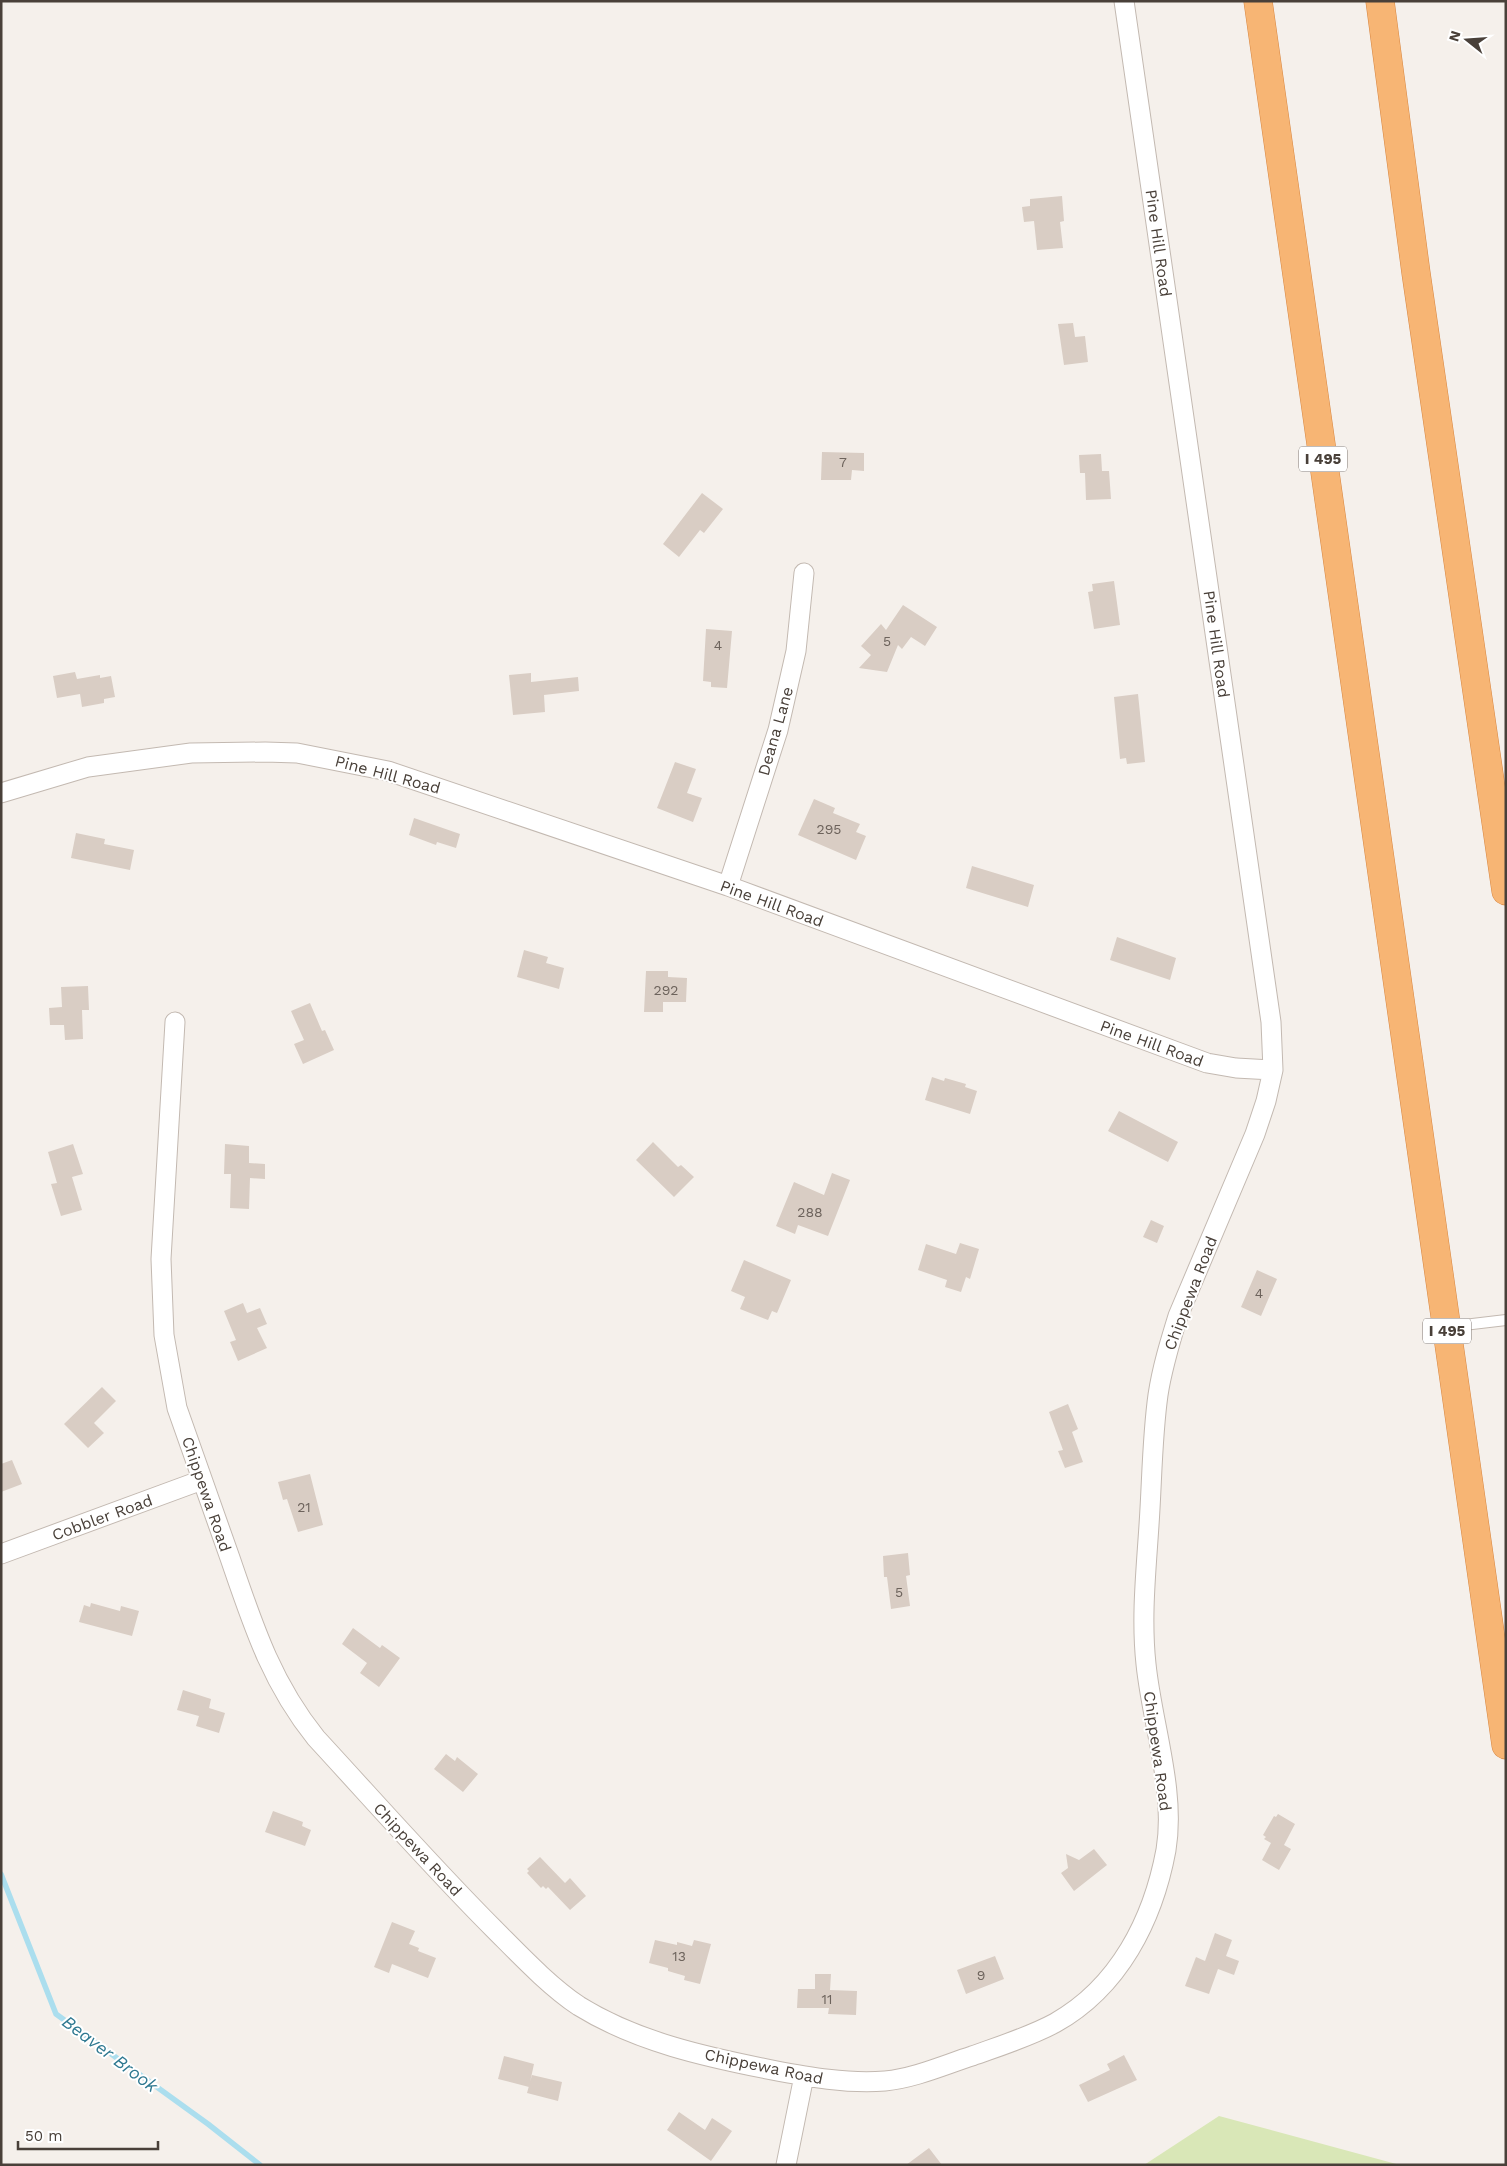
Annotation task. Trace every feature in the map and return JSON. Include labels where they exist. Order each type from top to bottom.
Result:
[{"type":"highway","name":"I 495","points":[[1258,1],[1506,1745]]},
{"type":"highway","points":[[1380,1],[1418,283],[1506,891]]},
{"type":"street","name":"Pine Hill Road","points":[[1,792],[63,773],[121,761],[219,752],[297,753],[359,764],[416,779],[728,886],[1207,1063],[1236,1068],[1273,1070],[1273,1046],[1268,1000],[1124,1]]},
{"type":"street","name":"Deana Lane","points":[[728,886],[780,722],[796,651],[804,573]]},
{"type":"street","name":"Chippewa Road","points":[[175,1022],[161,1259],[164,1336],[177,1408],[202,1480],[267,1660],[298,1716],[445,1880],[528,1963],[577,2004],[619,2027],[655,2041],[726,2060],[804,2076],[844,2081],[873,2081],[901,2078],[1022,2039],[1065,2017],[1100,1988],[1121,1963],[1139,1934],[1158,1883],[1168,1830],[1166,1791],[1146,1668],[1143,1622],[1158,1394],[1178,1316],[1255,1134],[1266,1101],[1273,1070]]},
{"type":"street","name":"Cobbler Road","points":[[1,1554],[202,1480]]},
{"type":"street","points":[[786,2165],[804,2076]]},
{"type":"lane","points":[[1446,1327],[1506,1320]]},
{"type":"green space","points":[[1219,2116],[1400,2165],[1144,2165]]},
{"type":"building","points":[[1062,196],[1064,221],[1060,222],[1063,248],[1037,250],[1034,221],[1024,222],[1022,207],[1030,206],[1030,199]]},
{"type":"building","points":[[1073,323],[1075,337],[1085,336],[1088,362],[1064,365],[1058,324]]},
{"type":"building","points":[[822,452],[864,453],[864,471],[852,470],[851,480],[821,480]]},
{"type":"building","points":[[1101,454],[1102,471],[1109,471],[1111,499],[1086,500],[1085,473],[1080,473],[1079,455]]},
{"type":"building","points":[[702,493],[723,509],[704,533],[700,530],[679,557],[663,544]]},
{"type":"building","points":[[1114,581],[1120,625],[1094,629],[1088,592],[1093,591],[1092,584]]},
{"type":"building","points":[[903,605],[937,627],[925,646],[911,637],[902,649],[898,645],[887,672],[859,668],[871,655],[861,646],[881,624],[886,630]]},
{"type":"building","points":[[706,629],[732,631],[727,688],[711,687],[711,682],[703,681]]},
{"type":"building","points":[[75,672],[77,679],[100,675],[100,678],[111,676],[115,697],[104,699],[104,703],[82,707],[80,694],[57,698],[53,676]]},
{"type":"building","points":[[531,673],[531,682],[578,677],[579,691],[544,695],[545,712],[513,715],[509,675]]},
{"type":"building","points":[[1138,694],[1145,762],[1127,764],[1126,758],[1120,759],[1114,697]]},
{"type":"building","points":[[675,762],[696,769],[687,793],[702,798],[693,822],[657,808]]},
{"type":"building","points":[[814,799],[835,808],[833,813],[860,824],[856,832],[866,836],[856,860],[798,835]]},
{"type":"building","points":[[414,818],[460,834],[456,848],[437,842],[436,845],[409,835]]},
{"type":"building","points":[[76,833],[105,839],[104,844],[134,850],[130,870],[71,858]]},
{"type":"building","points":[[972,866],[1034,885],[1028,907],[966,888]]},
{"type":"building","points":[[1117,937],[1176,958],[1170,980],[1110,960]]},
{"type":"building","points":[[524,950],[548,957],[546,963],[564,968],[559,989],[517,977]]},
{"type":"building","points":[[646,971],[668,971],[668,977],[687,978],[686,1002],[663,1002],[663,1012],[644,1012]]},
{"type":"building","points":[[88,986],[89,1010],[82,1010],[83,1039],[65,1040],[64,1025],[50,1025],[49,1008],[62,1007],[61,987]]},
{"type":"building","points":[[310,1003],[322,1031],[325,1030],[334,1050],[303,1064],[294,1044],[304,1040],[291,1011]]},
{"type":"building","points":[[932,1077],[944,1081],[945,1078],[966,1084],[965,1087],[977,1091],[970,1114],[925,1100]]},
{"type":"building","points":[[1119,1111],[1178,1142],[1168,1162],[1108,1131]]},
{"type":"building","points":[[653,1142],[678,1167],[681,1165],[694,1177],[674,1197],[636,1160]]},
{"type":"building","points":[[73,1144],[83,1174],[72,1177],[82,1210],[61,1216],[51,1184],[57,1183],[48,1152]]},
{"type":"building","points":[[225,1144],[249,1146],[249,1163],[265,1164],[265,1179],[250,1178],[249,1209],[230,1208],[231,1174],[224,1174]]},
{"type":"building","points":[[832,1173],[850,1180],[828,1236],[798,1225],[795,1234],[776,1226],[794,1182],[824,1195]]},
{"type":"building","points":[[1151,1220],[1164,1226],[1157,1243],[1143,1237]]},
{"type":"building","points":[[960,1243],[979,1249],[970,1279],[966,1277],[961,1292],[945,1287],[947,1280],[918,1270],[926,1244],[956,1254]]},
{"type":"building","points":[[744,1260],[791,1280],[777,1313],[772,1311],[768,1320],[740,1309],[745,1297],[731,1291]]},
{"type":"building","points":[[1257,1270],[1277,1279],[1261,1316],[1241,1307]]},
{"type":"building","points":[[243,1303],[247,1313],[260,1308],[267,1324],[257,1328],[267,1348],[238,1361],[230,1342],[236,1340],[224,1311]]},
{"type":"building","points":[[102,1387],[116,1401],[94,1423],[104,1433],[88,1448],[64,1424]]},
{"type":"building","points":[[1068,1404],[1078,1429],[1072,1432],[1083,1462],[1065,1468],[1058,1451],[1063,1450],[1049,1412]]},
{"type":"building","points":[[12,1460],[22,1484],[1,1492],[1,1464]]},
{"type":"building","points":[[310,1474],[323,1525],[298,1532],[287,1499],[283,1500],[278,1482]]},
{"type":"building","points":[[908,1553],[910,1575],[906,1576],[910,1606],[891,1609],[887,1577],[884,1577],[883,1556]]},
{"type":"building","points":[[91,1603],[120,1611],[121,1606],[139,1611],[132,1636],[79,1622],[84,1605],[90,1607]]},
{"type":"building","points":[[353,1628],[380,1648],[382,1645],[400,1658],[379,1687],[360,1673],[367,1663],[342,1644]]},
{"type":"building","points":[[183,1690],[211,1699],[209,1708],[225,1713],[219,1733],[196,1726],[199,1716],[177,1710]]},
{"type":"building","points":[[446,1754],[455,1761],[457,1757],[478,1774],[463,1792],[434,1769]]},
{"type":"building","points":[[273,1811],[303,1822],[302,1826],[311,1830],[305,1846],[265,1832]]},
{"type":"building","points":[[1278,1814],[1295,1824],[1284,1845],[1291,1849],[1279,1870],[1262,1860],[1271,1843],[1264,1839],[1266,1837],[1263,1835],[1274,1816],[1276,1817]]},
{"type":"building","points":[[1094,1849],[1107,1865],[1074,1891],[1061,1873],[1068,1868],[1066,1854],[1079,1860]]},
{"type":"building","points":[[540,1857],[565,1883],[570,1878],[586,1896],[570,1910],[548,1887],[546,1889],[543,1886],[541,1888],[527,1873],[529,1871],[527,1869]]},
{"type":"building","points":[[392,1922],[415,1931],[409,1944],[419,1948],[418,1951],[436,1958],[428,1978],[392,1964],[389,1973],[374,1967]]},
{"type":"building","points":[[1215,1933],[1232,1940],[1226,1956],[1239,1961],[1234,1975],[1218,1969],[1209,1994],[1185,1986],[1196,1957],[1205,1961]]},
{"type":"building","points":[[655,1940],[677,1945],[677,1942],[692,1946],[694,1940],[711,1944],[700,1984],[684,1980],[685,1976],[668,1971],[668,1968],[649,1963]]},
{"type":"building","points":[[995,1956],[1004,1979],[966,1994],[957,1970]]},
{"type":"building","points":[[815,1974],[831,1974],[830,1990],[857,1991],[856,2015],[828,2014],[829,2008],[797,2008],[798,1989],[815,1989]]},
{"type":"building","points":[[1124,2055],[1137,2080],[1088,2102],[1079,2085],[1110,2070],[1107,2064]]},
{"type":"building","points":[[504,2056],[534,2064],[529,2087],[498,2079]]},
{"type":"building","points":[[532,2075],[562,2082],[558,2101],[527,2093]]},
{"type":"building","points":[[679,2112],[705,2130],[712,2118],[732,2131],[711,2161],[667,2130]]},
{"type":"building","points":[[929,2148],[942,2165],[906,2165]]},
{"type":"waterway","name":"Beaver Brook","points":[[1,1874],[56,2014],[208,2124],[260,2165]]}]
